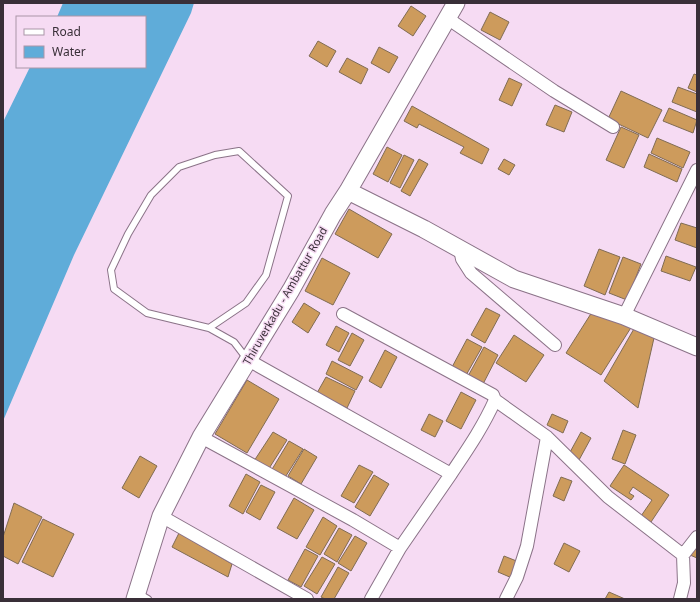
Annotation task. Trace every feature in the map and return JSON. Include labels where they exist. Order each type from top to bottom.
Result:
[{"type":"main road","name":"Thiruverkadu - Ambattur Road","points":[[140,597],[161,516],[201,438],[291,290],[333,214],[348,191],[456,3]]},
{"type":"main road","points":[[348,191],[424,229],[514,280],[624,316],[697,347]]},
{"type":"street","points":[[447,18],[554,91],[613,127]]},
{"type":"street","points":[[624,316],[697,170]]},
{"type":"street","points":[[460,249],[462,259],[471,273],[555,345]]},
{"type":"street","points":[[343,314],[490,392],[495,400],[547,437],[608,497],[683,555]]},
{"type":"street","points":[[248,360],[451,474]]},
{"type":"street","points":[[371,599],[400,548],[476,438],[495,400]]},
{"type":"street","points":[[506,599],[517,577],[527,546],[547,437]]},
{"type":"street","points":[[201,438],[353,520],[400,548]]},
{"type":"street","points":[[161,516],[307,599]]},
{"type":"street","points":[[680,599],[684,583],[683,555],[697,537]]},
{"type":"lane","points":[[209,328],[246,303],[266,274],[288,196],[239,151],[215,155],[179,167],[151,195],[128,234],[111,270],[114,289],[147,313],[209,328],[234,342],[248,360]]},
{"type":"water","points":[[63,3],[194,3],[191,13],[74,255],[3,421],[3,122],[30,68],[146,68],[146,16],[57,16]]},
{"type":"building","points":[[411,6],[426,16],[413,36],[398,26]]},
{"type":"building","points":[[490,12],[509,22],[500,40],[481,30]]},
{"type":"building","points":[[318,41],[336,51],[327,67],[309,56]]},
{"type":"building","points":[[379,47],[398,57],[389,73],[371,63]]},
{"type":"building","points":[[347,58],[368,69],[361,84],[339,72]]},
{"type":"building","points":[[694,74],[697,75],[697,92],[688,88]]},
{"type":"building","points":[[509,78],[522,84],[512,106],[499,100]]},
{"type":"building","points":[[678,87],[697,94],[697,112],[672,102]]},
{"type":"building","points":[[621,91],[662,110],[648,138],[608,119]]},
{"type":"building","points":[[555,105],[572,112],[564,132],[546,125]]},
{"type":"building","points":[[412,106],[489,149],[482,164],[460,153],[464,147],[419,124],[417,128],[404,121]]},
{"type":"building","points":[[669,108],[697,120],[693,133],[663,121]]},
{"type":"building","points":[[621,127],[639,135],[624,168],[606,160]]},
{"type":"building","points":[[657,138],[690,152],[683,168],[651,153]]},
{"type":"building","points":[[387,147],[402,155],[388,182],[373,174]]},
{"type":"building","points":[[649,154],[682,169],[677,182],[644,167]]},
{"type":"building","points":[[404,155],[414,160],[400,188],[390,183]]},
{"type":"building","points":[[419,159],[428,164],[410,196],[401,191]]},
{"type":"building","points":[[504,159],[515,165],[509,175],[498,169]]},
{"type":"building","points":[[349,209],[392,234],[378,258],[335,234]]},
{"type":"building","points":[[681,223],[697,228],[697,248],[675,240]]},
{"type":"building","points":[[599,249],[620,257],[605,295],[584,286]]},
{"type":"building","points":[[666,256],[696,267],[690,281],[661,271]]},
{"type":"building","points":[[623,257],[641,264],[627,300],[609,293]]},
{"type":"building","points":[[322,258],[350,273],[333,305],[305,291]]},
{"type":"building","points":[[304,303],[320,313],[308,333],[292,322]]},
{"type":"building","points":[[486,308],[500,315],[485,343],[471,335]]},
{"type":"building","points":[[592,312],[632,326],[601,375],[566,353]]},
{"type":"building","points":[[336,326],[349,333],[339,352],[326,345]]},
{"type":"building","points":[[635,327],[654,338],[638,408],[604,381]]},
{"type":"building","points":[[352,333],[364,340],[350,366],[338,360]]},
{"type":"building","points":[[514,335],[544,355],[526,382],[496,363]]},
{"type":"building","points":[[467,339],[482,347],[465,377],[451,369]]},
{"type":"building","points":[[484,347],[498,355],[482,386],[467,378]]},
{"type":"building","points":[[385,350],[397,357],[381,388],[369,381]]},
{"type":"building","points":[[332,361],[363,377],[356,390],[326,374]]},
{"type":"building","points":[[326,377],[355,391],[347,408],[317,393]]},
{"type":"building","points":[[247,380],[279,399],[247,453],[215,434]]},
{"type":"building","points":[[461,392],[476,400],[461,429],[446,421]]},
{"type":"building","points":[[429,414],[443,421],[435,437],[421,430]]},
{"type":"building","points":[[552,414],[568,421],[563,433],[547,425]]},
{"type":"building","points":[[623,430],[636,435],[625,464],[612,459]]},
{"type":"building","points":[[273,432],[287,440],[268,470],[254,461]]},
{"type":"building","points":[[581,432],[591,438],[579,460],[569,454]]},
{"type":"building","points":[[289,441],[303,449],[284,479],[271,471]]},
{"type":"building","points":[[304,449],[317,457],[301,484],[288,476]]},
{"type":"building","points":[[140,456],[157,466],[139,498],[122,488]]},
{"type":"building","points":[[359,465],[373,472],[354,503],[341,496]]},
{"type":"building","points":[[624,465],[669,495],[651,522],[641,516],[652,500],[633,487],[629,493],[634,496],[631,500],[610,486]]},
{"type":"building","points":[[246,474],[260,482],[243,514],[229,506]]},
{"type":"building","points":[[374,475],[389,484],[370,516],[355,507]]},
{"type":"building","points":[[561,477],[572,481],[564,501],[553,496]]},
{"type":"building","points":[[261,485],[275,492],[260,520],[246,512]]},
{"type":"building","points":[[294,498],[314,510],[297,539],[277,528]]},
{"type":"building","points":[[14,503],[42,517],[18,564],[3,556],[3,537]]},
{"type":"building","points":[[323,517],[337,526],[320,555],[306,547]]},
{"type":"building","points":[[43,519],[74,534],[53,577],[22,562]]},
{"type":"building","points":[[339,528],[352,535],[337,562],[324,554]]},
{"type":"building","points":[[179,533],[232,564],[228,577],[172,547]]},
{"type":"building","points":[[355,536],[367,543],[351,571],[338,563]]},
{"type":"building","points":[[697,539],[697,558],[690,555]]},
{"type":"building","points":[[564,543],[580,551],[569,572],[554,564]]},
{"type":"building","points":[[305,549],[318,556],[301,587],[288,580]]},
{"type":"building","points":[[504,556],[519,562],[512,578],[498,572]]},
{"type":"building","points":[[322,557],[335,564],[317,594],[304,586]]},
{"type":"building","points":[[338,567],[349,573],[334,599],[325,599],[321,597]]},
{"type":"building","points":[[609,592],[625,599],[605,599]]}]
